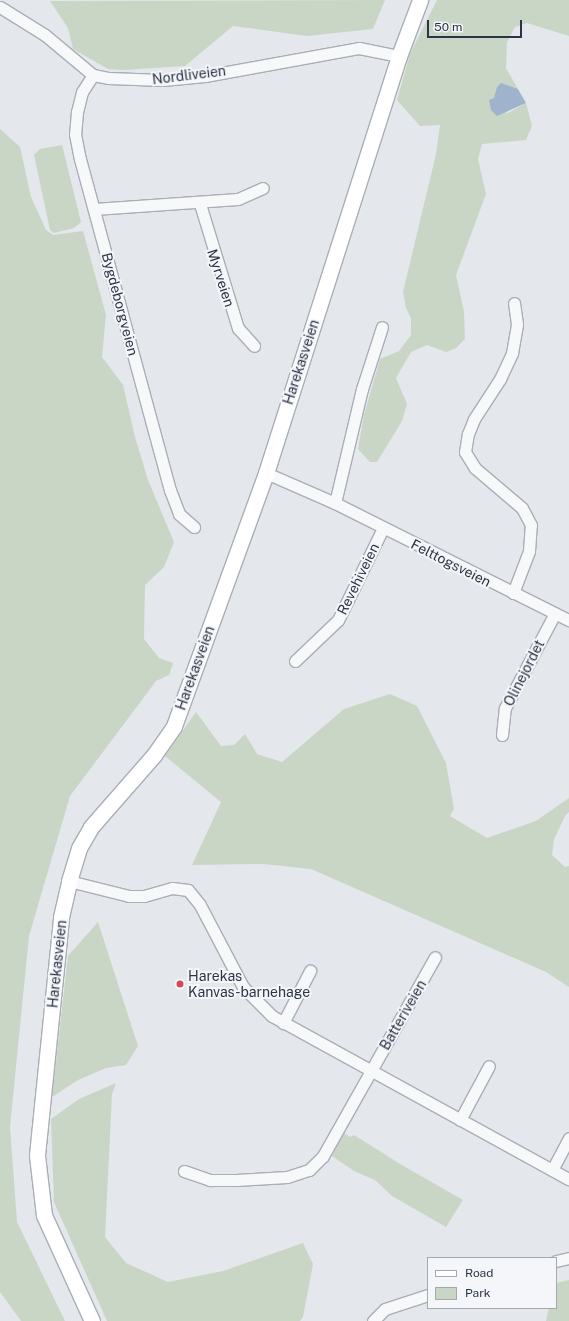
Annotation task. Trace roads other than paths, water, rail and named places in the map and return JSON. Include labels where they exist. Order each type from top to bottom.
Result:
[{"type":"street","name":"Harekasveien","points":[[92,1321],[44,1214],[37,1155],[61,917],[69,881],[79,848],[91,827],[154,755],[174,726],[266,473],[399,56],[420,0]]},
{"type":"street","points":[[0,7],[45,35],[93,75]]},
{"type":"street","name":"Nordliveien","points":[[93,75],[137,80],[205,76],[359,48],[399,56]]},
{"type":"street","name":"Bygdeborgveien","points":[[93,75],[82,92],[75,134],[170,490],[179,514],[194,527]]},
{"type":"street","points":[[94,209],[200,204],[238,199],[263,188]]},
{"type":"street","name":"Myrveien","points":[[200,204],[238,328],[254,346]]},
{"type":"street","points":[[512,594],[529,551],[531,525],[522,508],[475,468],[465,452],[468,434],[474,420],[500,379],[512,353],[516,324],[514,304]]},
{"type":"street","points":[[335,503],[362,390],[382,327]]},
{"type":"street","name":"Felttogsveien","points":[[266,473],[335,503],[512,594],[569,620]]},
{"type":"street","name":"Revehiveien","points":[[295,661],[338,620],[383,528]]},
{"type":"street","name":"Olinejordet","points":[[502,735],[505,708],[555,613]]},
{"type":"street","points":[[69,881],[129,896],[144,896],[172,888],[188,890],[200,905],[243,987],[272,1016],[371,1072],[569,1179]]},
{"type":"street","name":"Batteriveien","points":[[184,1171],[210,1180],[236,1180],[287,1177],[309,1170],[323,1156],[436,958]]},
{"type":"street","points":[[284,1023],[310,971]]},
{"type":"street","points":[[460,1120],[489,1066]]},
{"type":"street","points":[[552,1170],[569,1138]]},
{"type":"street","points":[[557,1261],[569,1258]]},
{"type":"street","points":[[373,1321],[384,1309],[427,1296]]},
{"type":"water","points":[[501,83],[518,89],[526,103],[497,116],[491,110],[489,100],[494,98],[497,87]]},
{"type":"place","name":"Harekas Kanvas-barnehage","points":[[180,984]]}]
